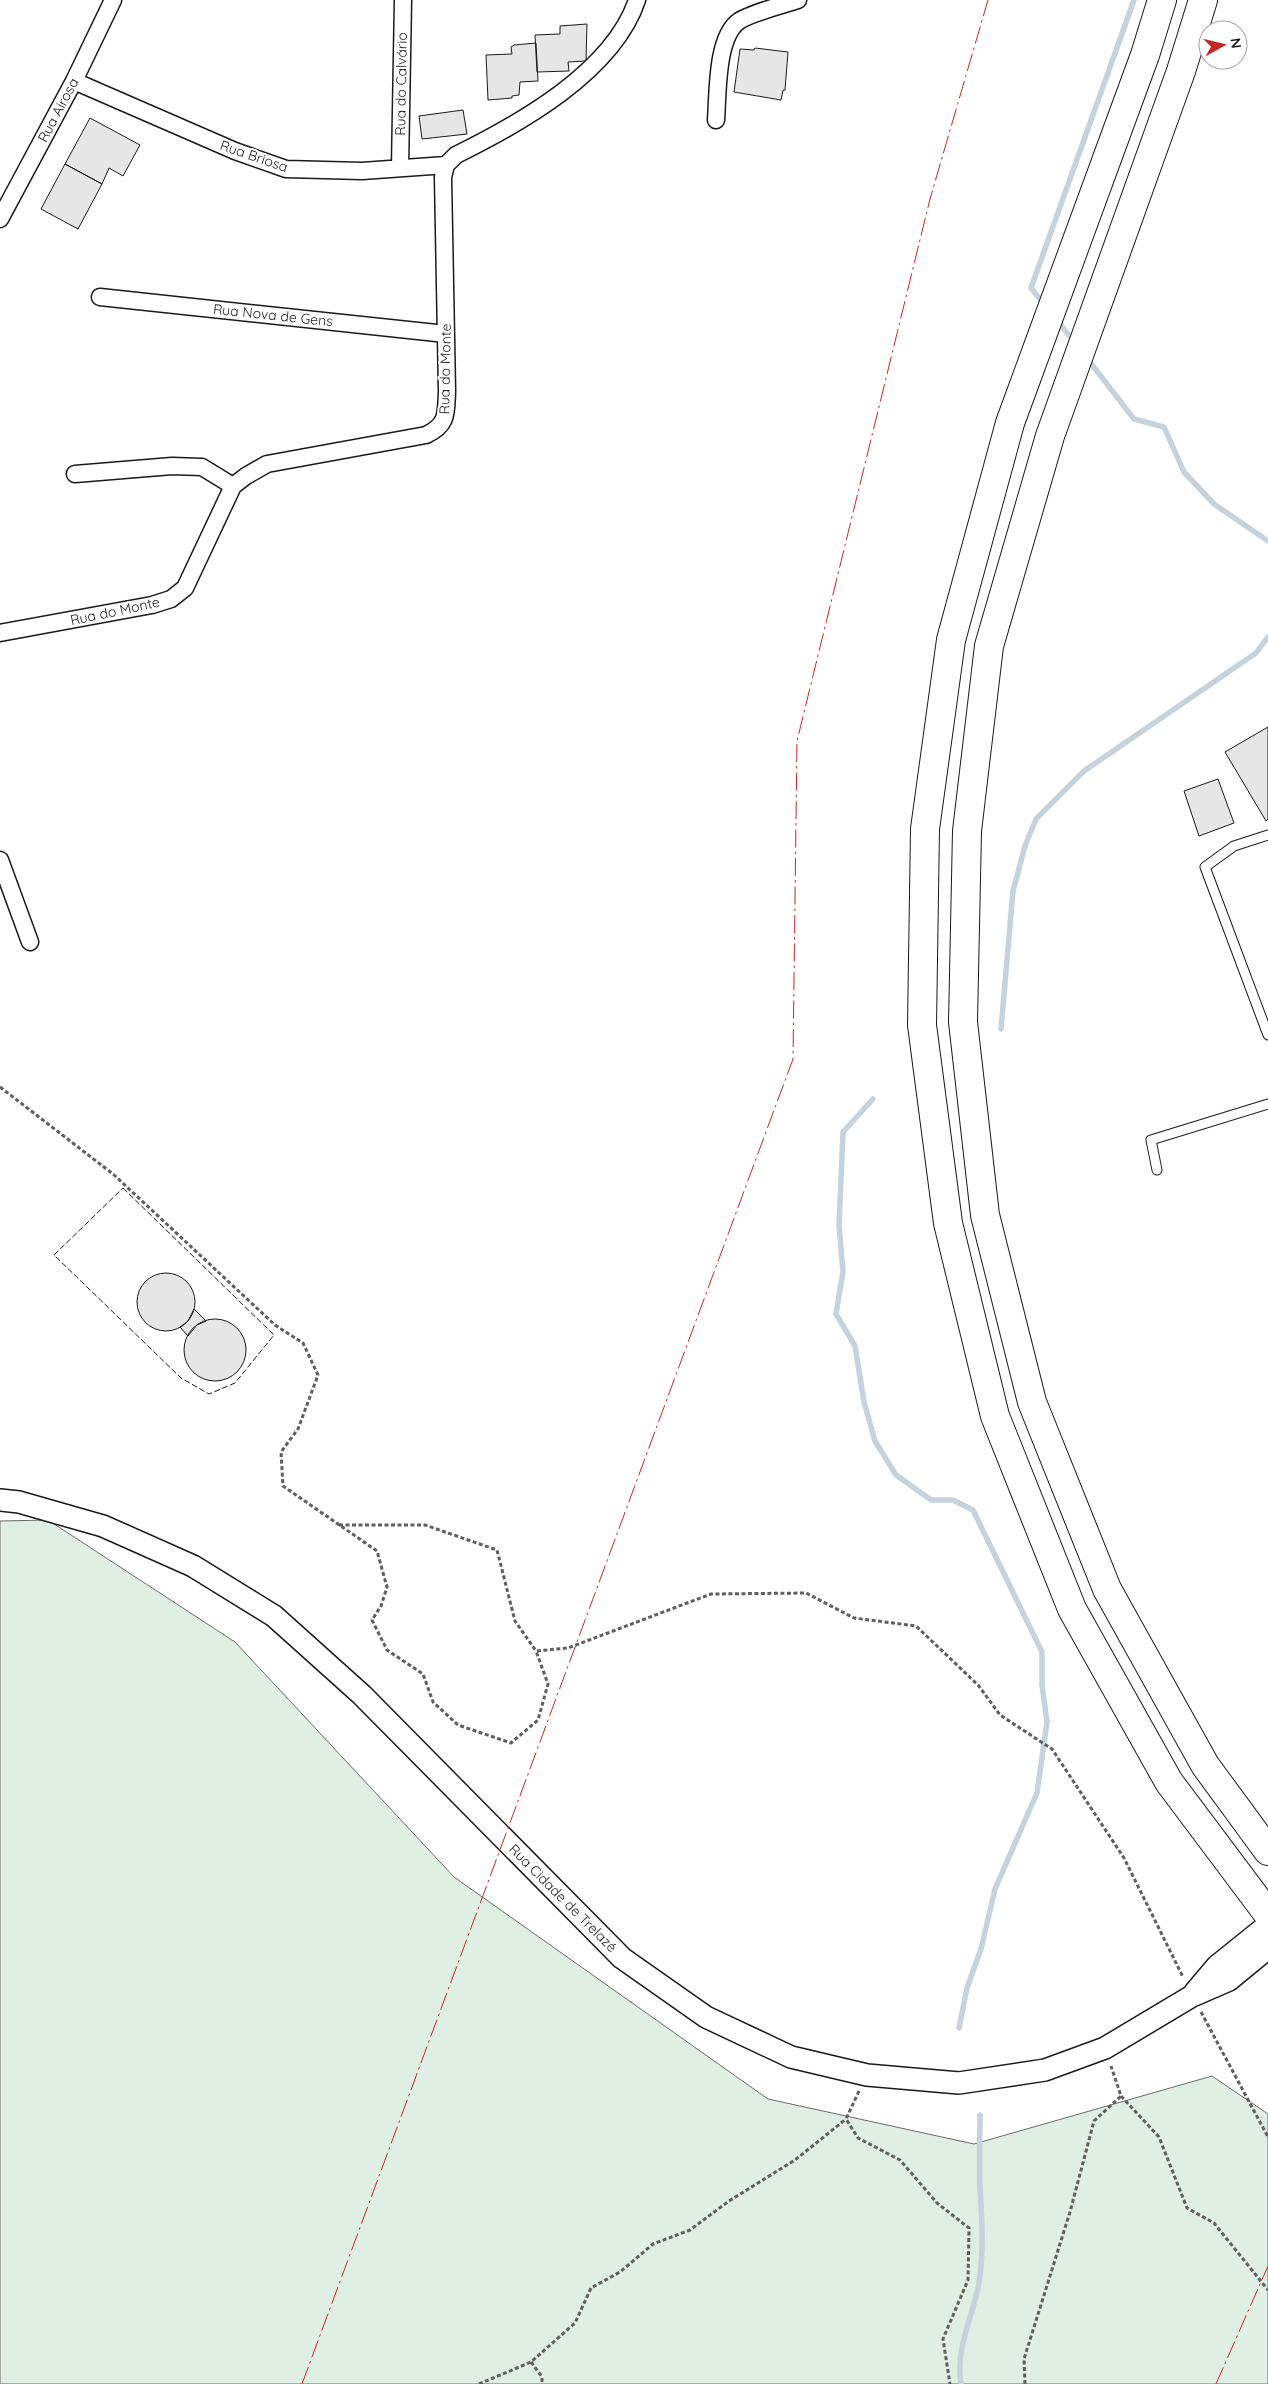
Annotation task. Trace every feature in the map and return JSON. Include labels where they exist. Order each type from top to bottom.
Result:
[{"type":"highway","points":[[1162,0],[1145,55],[1010,423],[951,640],[925,829],[922,1025],[948,1223],[995,1416],[1072,1608],[1169,1782],[1268,1914]]},
{"type":"highway","points":[[1203,0],[1181,72],[1050,436],[989,646],[967,831],[963,1022],[985,1216],[1032,1402],[1107,1589],[1205,1765],[1268,1851]]},
{"type":"street","name":"Rua Airosa","points":[[0,219],[74,81],[113,0]]},
{"type":"street","name":"Rua do Calvário","points":[[400,168],[402,0]]},
{"type":"street","points":[[446,165],[456,155],[538,111],[582,76],[621,31],[637,0]]},
{"type":"street","points":[[716,120],[721,57],[730,30],[756,7],[798,0]]},
{"type":"street","name":"Rua Briosa","points":[[74,81],[235,151],[286,169],[362,171],[446,165]]},
{"type":"street","name":"Rua do Monte","points":[[0,633],[152,605],[171,599],[185,588],[233,486],[267,464],[325,451],[426,435],[438,430],[445,418],[446,334],[443,177],[446,165]]},
{"type":"street","name":"Rua Nova de Gens","points":[[100,297],[446,334]]},
{"type":"street","points":[[75,474],[172,466],[202,467],[233,486]]},
{"type":"street","points":[[0,860],[30,942]]},
{"type":"street","name":"Rua Cidade de Trelazé","points":[[0,1500],[19,1502],[103,1526],[193,1566],[274,1616],[362,1695],[622,1958],[706,2017],[791,2057],[867,2075],[959,2082],[1045,2070],[1106,2048],[1192,1996],[1223,1973],[1268,1948]]},
{"type":"street","name":"Rua Cidade de Trelazé","points":[[1223,1973],[1268,1925]]},
{"type":"lane","points":[[1268,835],[1234,846],[1205,868],[1268,1035]]},
{"type":"lane","points":[[1157,1170],[1151,1140],[1268,1104]]},
{"type":"path","points":[[0,1086],[114,1174],[275,1325],[303,1343],[318,1375],[298,1429],[281,1452],[283,1486],[377,1552],[387,1587],[381,1606],[372,1620],[387,1650],[423,1674],[433,1702],[458,1725],[511,1743],[538,1720],[548,1684],[536,1651],[515,1621],[497,1550],[425,1526],[339,1525]]},
{"type":"path","points":[[536,1651],[568,1648],[711,1594],[806,1593],[854,1618],[916,1626],[978,1685],[1000,1715],[1052,1749],[1124,1858],[1192,1996],[1268,2137]]},
{"type":"path","points":[[1106,2048],[1121,2096],[1159,2137],[1187,2208],[1214,2223],[1268,2290]]},
{"type":"path","points":[[479,2384],[531,2362],[575,2323],[591,2288],[620,2272],[653,2244],[690,2230],[729,2201],[795,2160],[846,2119],[867,2075]]},
{"type":"path","points":[[1025,2384],[1024,2359],[1070,2212],[1094,2121],[1121,2096]]},
{"type":"path","points":[[846,2119],[858,2138],[900,2160],[937,2203],[969,2228],[968,2280],[943,2339],[950,2384]]},
{"type":"path","points":[[531,2362],[542,2377],[542,2384]]},
{"type":"green space","points":[[48,1520],[235,1642],[454,1877],[768,2099],[974,2144],[1212,2076],[1268,2114],[1268,2384],[0,2384],[0,1521]]},
{"type":"building","points":[[587,24],[586,61],[568,62],[569,71],[537,72],[535,35],[560,34],[560,26]]},
{"type":"building","points":[[536,43],[538,81],[520,82],[519,95],[512,96],[512,98],[488,100],[486,55],[512,54],[511,47],[514,45]]},
{"type":"building","points":[[755,48],[788,52],[785,90],[783,90],[781,100],[734,92],[740,49],[754,50]]},
{"type":"building","points":[[463,110],[467,134],[422,139],[419,116]]},
{"type":"building","points":[[90,118],[140,145],[123,176],[109,168],[102,184],[65,164]]},
{"type":"building","points":[[65,164],[102,184],[78,229],[41,209]]},
{"type":"building","points":[[1268,727],[1268,819],[1266,821],[1225,752]]},
{"type":"building","points":[[1218,779],[1234,823],[1199,836],[1184,791]]},
{"type":"building","points":[[166,1273],[177,1275],[190,1286],[195,1302],[193,1313],[182,1326],[166,1331],[155,1329],[142,1318],[137,1302],[139,1291],[150,1278]]},
{"type":"building","points":[[194,1309],[206,1321],[197,1325],[188,1336],[180,1327],[188,1321]]},
{"type":"building","points":[[215,1319],[227,1321],[237,1328],[244,1338],[246,1350],[244,1362],[237,1372],[227,1379],[215,1381],[203,1379],[193,1372],[186,1362],[184,1350],[186,1338],[193,1328],[203,1321]]},
{"type":"waterway","points":[[1045,305],[1031,288],[1134,0]]},
{"type":"waterway","points":[[1057,320],[1074,342]]},
{"type":"waterway","points":[[1086,357],[1134,419],[1164,427],[1184,472],[1214,504],[1268,541]]},
{"type":"waterway","points":[[1001,1029],[1013,891],[1025,846],[1036,819],[1084,771],[1256,653],[1268,637]]},
{"type":"waterway","points":[[873,1099],[843,1132],[839,1225],[843,1272],[836,1314],[855,1346],[864,1402],[875,1441],[896,1475],[931,1500],[953,1500],[973,1510],[1042,1652],[1042,1685],[1047,1722],[1037,1793],[995,1889],[981,1949],[967,1988],[959,2028]]},
{"type":"waterway","points":[[961,2384],[960,2358],[962,2345],[979,2283],[982,2259],[980,2115]]},
{"type":"fence","points":[[123,1188],[274,1335],[235,1383],[209,1394],[181,1378],[54,1255],[123,1188]]},
{"type":"power","points":[[302,2384],[793,1059],[797,741],[930,199],[988,0]]},
{"type":"power","points":[[1216,2384],[1268,2266]]}]
